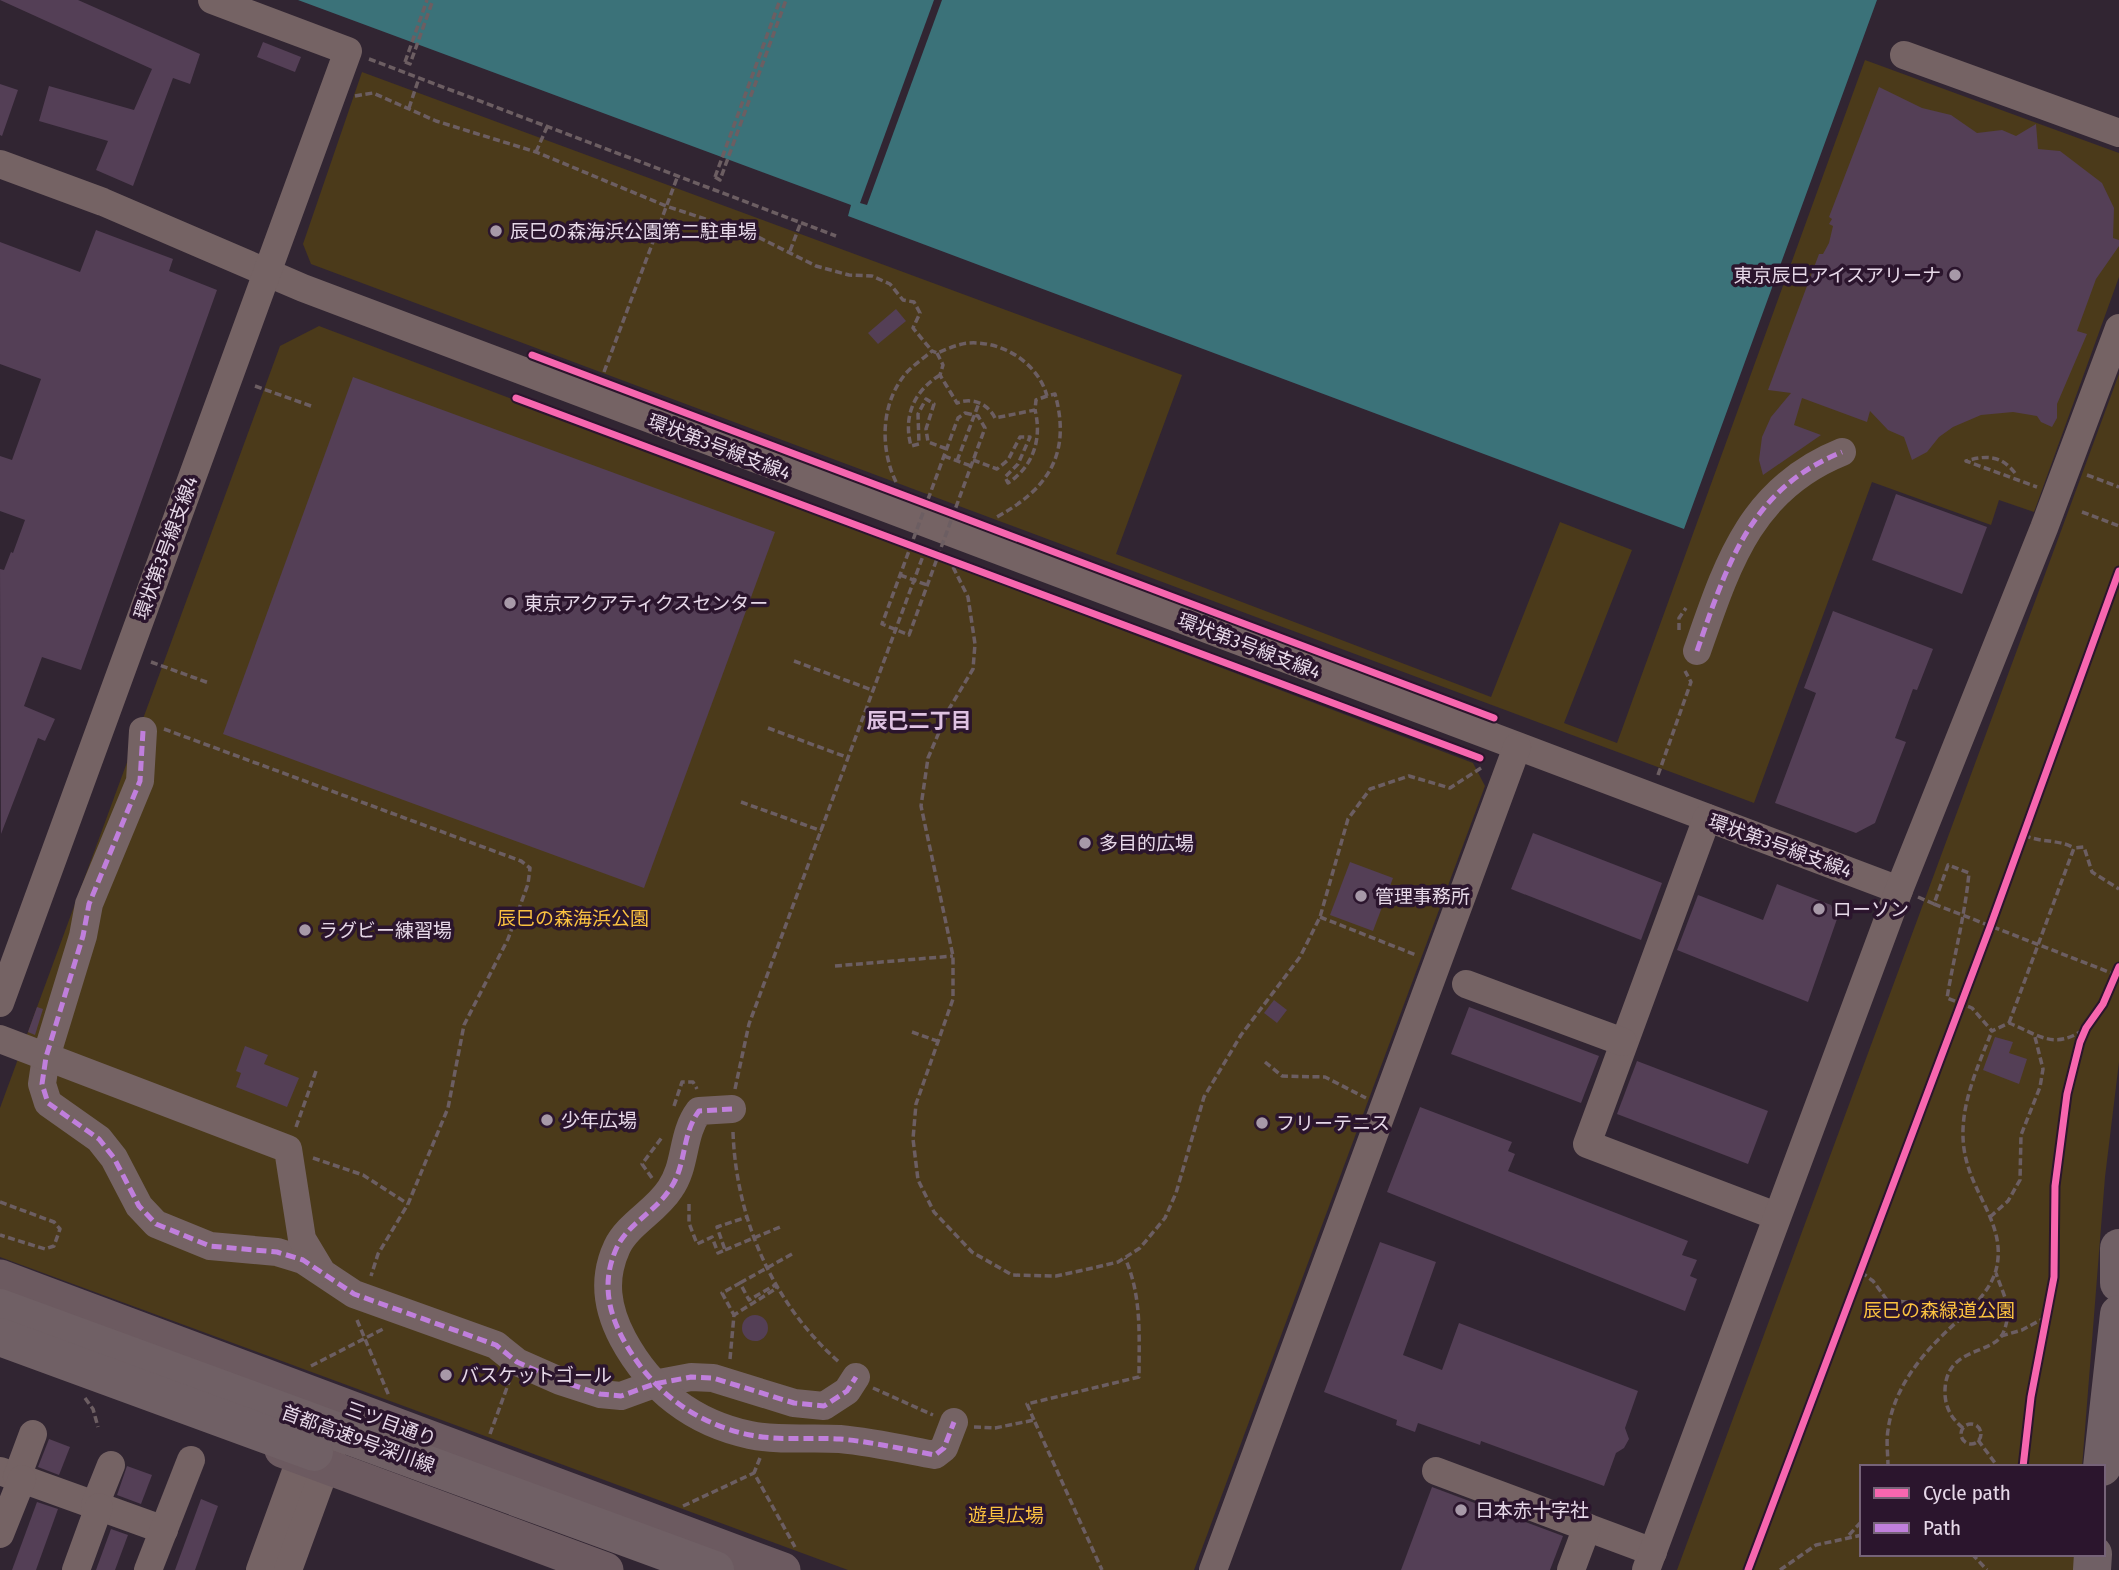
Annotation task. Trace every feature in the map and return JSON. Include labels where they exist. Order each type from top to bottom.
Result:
[{"type":"highway","points":[[2119,1248],[2119,1283]]},
{"type":"highway","name":"首都高速9号深川線","points":[[0,1308],[715,1570]]},
{"type":"highway","points":[[2102,1465],[2119,1314]]},
{"type":"highway","name":"首都高速9号深川線","points":[[0,1337],[638,1570]]},
{"type":"main road","name":"三ツ目通り","points":[[0,1277],[324,1433],[791,1562]]},
{"type":"main road","name":"三ツ目通り","points":[[0,1315],[697,1570]]},
{"type":"main road","points":[[0,1344],[324,1433],[606,1570]]},
{"type":"street","points":[[1,172],[100,212],[150,224],[268,273],[348,51],[212,0]]},
{"type":"street","points":[[1904,55],[2119,132]]},
{"type":"street","name":"環状第3号線支線4","points":[[0,1003],[268,273],[667,427],[1908,893]]},
{"type":"street","points":[[1436,1471],[1587,1527],[1649,1561],[1776,1216],[1908,893],[2119,328]]},
{"type":"street","points":[[1697,651],[1729,560],[1751,521],[1801,472],[1842,452]]},
{"type":"street","points":[[143,731],[140,780],[89,904],[83,936],[46,1057],[42,1084],[48,1103],[99,1139],[114,1158],[139,1206],[156,1224],[211,1246],[276,1252],[320,1269],[338,1284],[365,1297],[496,1345],[517,1362],[560,1381],[600,1394],[621,1396],[654,1384],[691,1377],[727,1382],[794,1403],[824,1405],[848,1391],[856,1377]]},
{"type":"street","points":[[1213,1570],[1517,747]]},
{"type":"street","points":[[1707,818],[1587,1144],[1776,1216]]},
{"type":"street","points":[[1466,984],[1623,1042]]},
{"type":"street","points":[[0,1039],[288,1149],[302,1239],[320,1269]]},
{"type":"street","points":[[732,1109],[699,1111],[693,1118],[688,1125],[682,1165],[672,1187],[657,1208],[635,1225],[617,1245],[609,1269],[607,1297],[616,1326],[631,1353],[654,1384],[672,1401],[698,1417],[752,1435],[841,1439],[934,1455],[944,1448],[954,1422]]},
{"type":"street","points":[[260,1570],[324,1433]]},
{"type":"street","points":[[288,1570],[324,1433]]},
{"type":"street","points":[[0,1534],[13,1475],[33,1434]]},
{"type":"street","points":[[148,1570],[191,1460]]},
{"type":"street","points":[[76,1570],[111,1465]]},
{"type":"street","points":[[13,1475],[164,1530]]},
{"type":"street","points":[[1571,1570],[1587,1527]]},
{"type":"path","points":[[427,0],[405,62],[410,64],[433,0]]},
{"type":"path","points":[[780,0],[715,177],[720,180],[786,0]]},
{"type":"path","points":[[348,51],[836,236]]},
{"type":"path","points":[[409,108],[419,78]]},
{"type":"path","points":[[347,100],[362,92],[373,93],[436,121],[536,152],[666,206],[754,235],[816,266],[849,275],[872,276],[890,284],[903,300],[914,302],[920,313],[913,327],[943,365],[940,375],[918,393],[909,413],[907,433],[911,446],[919,444],[918,414],[926,399],[934,404],[926,429],[928,442],[947,449]]},
{"type":"path","points":[[536,152],[547,127]]},
{"type":"path","points":[[604,372],[678,177]]},
{"type":"path","points":[[790,251],[801,222]]},
{"type":"path","points":[[896,482],[889,467],[884,438],[888,406],[903,376],[934,352],[968,343],[987,345],[1020,357],[1044,382],[1047,396]]},
{"type":"path","points":[[940,375],[957,403],[964,400],[979,403],[995,418],[1035,410]]},
{"type":"path","points":[[256,386],[310,405]]},
{"type":"path","points":[[973,460],[997,469],[1008,460],[1020,437],[1030,438],[1018,464],[1005,477],[1008,483],[1017,477],[1034,452],[1038,435],[1036,400],[1055,394],[1061,415],[1060,449],[1049,472],[1035,492],[1016,508],[995,519]]},
{"type":"path","points":[[957,461],[979,403]]},
{"type":"path","points":[[965,413],[978,416],[985,428],[909,635],[882,624],[947,449],[958,418],[965,413]]},
{"type":"path","points":[[944,456],[971,466]]},
{"type":"path","points":[[2015,473],[1998,458],[1983,456],[1966,461],[2045,489]]},
{"type":"path","points":[[2082,486],[2086,475],[2119,487]]},
{"type":"path","points":[[920,502],[932,506]]},
{"type":"path","points":[[945,511],[958,516]]},
{"type":"path","points":[[2082,512],[2119,526]]},
{"type":"path","points":[[905,543],[968,567]]},
{"type":"path","points":[[923,556],[749,1024],[737,1070],[732,1109],[734,1165],[754,1238],[790,1311],[818,1343],[856,1377],[883,1394],[954,1422],[979,1428],[995,1428],[1034,1420]]},
{"type":"path","points":[[953,567],[968,597],[975,644],[973,669],[949,709],[928,758],[921,806],[953,956],[953,999],[916,1104],[914,1139],[918,1180],[934,1212],[972,1252],[1012,1275],[1056,1276],[1118,1262],[1140,1248],[1165,1218],[1176,1193],[1204,1097],[1241,1035],[1300,957],[1320,917],[1348,819],[1370,789],[1409,776],[1450,788],[1484,766]]},
{"type":"path","points":[[900,575],[927,585]]},
{"type":"path","points":[[793,661],[872,690]]},
{"type":"path","points":[[151,662],[209,683]]},
{"type":"path","points":[[143,731],[156,726],[496,851],[521,861],[530,868],[528,884],[508,939],[464,1025],[448,1108],[408,1205],[378,1254],[356,1322],[393,1404]]},
{"type":"path","points":[[768,728],[849,758]]},
{"type":"path","points":[[741,802],[821,831]]},
{"type":"path","points":[[2019,846],[2028,822]]},
{"type":"path","points":[[2024,835],[2044,842],[2065,843],[2074,848],[2084,847],[2092,872],[2119,889]]},
{"type":"path","points":[[2001,1336],[2008,1303],[1996,1273],[1998,1238],[1966,1161],[1964,1136],[1971,1084],[1992,1031],[2008,1023],[2074,848]]},
{"type":"path","points":[[1934,904],[1948,865],[1969,873],[1947,998],[1972,1008],[1992,1031]]},
{"type":"path","points":[[1908,893],[2036,945],[2118,973],[2112,985]]},
{"type":"path","points":[[1985,940],[1994,915]]},
{"type":"path","points":[[1320,917],[1422,957]]},
{"type":"path","points":[[835,966],[953,956]]},
{"type":"path","points":[[1957,1016],[1966,991]]},
{"type":"path","points":[[2008,1023],[2035,1037],[2059,1040],[2089,1025]]},
{"type":"path","points":[[2080,1042],[2089,1025]]},
{"type":"path","points":[[912,1032],[940,1042]]},
{"type":"path","points":[[1990,1217],[2008,1201],[2020,1181],[2021,1135],[2042,1080],[2042,1060],[2035,1037]]},
{"type":"path","points":[[1265,1062],[1282,1076],[1325,1077],[1367,1099]]},
{"type":"path","points":[[316,1071],[288,1149],[363,1175],[408,1205]]},
{"type":"path","points":[[0,1202],[54,1222],[60,1230],[54,1246],[45,1249],[0,1235]]},
{"type":"path","points":[[725,1250],[780,1227]]},
{"type":"path","points":[[727,1382],[734,1315],[722,1293],[792,1254]]},
{"type":"path","points":[[1102,1570],[1027,1404],[1139,1377],[1138,1298],[1135,1280],[1125,1257]]},
{"type":"path","points":[[1856,1285],[1866,1259]]},
{"type":"path","points":[[1861,1272],[1873,1280],[1887,1300],[1933,1305],[1960,1319]]},
{"type":"path","points":[[1888,1465],[1888,1432],[1892,1409],[1902,1387],[1920,1359],[1980,1299],[1996,1273]]},
{"type":"path","points":[[740,1283],[749,1300],[776,1286]]},
{"type":"path","points":[[734,1315],[776,1286]]},
{"type":"path","points":[[2046,1328],[2050,1303]]},
{"type":"path","points":[[303,1371],[412,1315]]},
{"type":"path","points":[[1963,1428],[1947,1405],[1948,1375],[1962,1357],[2001,1336],[2022,1330],[2048,1316]]},
{"type":"path","points":[[488,1439],[517,1362]]},
{"type":"path","points":[[1970,1423],[1978,1427],[1981,1432],[1978,1440],[1971,1444],[1964,1441],[1961,1433],[1963,1428],[1970,1423]]},
{"type":"path","points":[[676,1509],[754,1473],[769,1436]]},
{"type":"path","points":[[1978,1440],[1997,1465]]},
{"type":"path","points":[[754,1473],[791,1562]]},
{"type":"path","points":[[1848,1536],[1860,1523]]},
{"type":"path","points":[[1780,1570],[1816,1545],[1860,1535]]},
{"type":"path","points":[[1974,1556],[1987,1570]]},
{"type":"green space","points":[[1865,60],[2119,153],[2119,277],[2034,512],[1999,500],[1991,525],[1872,482],[1754,803],[311,264],[303,244],[362,72],[1182,375],[1116,554],[1491,697],[1560,522],[1632,550],[1564,723],[1617,743]]},
{"type":"green space","name":"辰巳の森海浜公園","points":[[319,326],[1473,763],[1485,786],[1194,1570],[848,1570],[0,1257],[0,1108],[280,346]]},
{"type":"green space","name":"辰巳の森緑道公園","points":[[2119,374],[2119,1062],[2105,1177],[2082,1465],[1860,1465],[1860,1556],[2076,1556],[2074,1570],[1677,1570]]},
{"type":"water","points":[[298,0],[1877,0],[1684,529],[848,216],[851,205]]},
{"type":"pier","points":[[934,0],[942,0],[867,205],[860,203]]},
{"type":"building","points":[[0,0],[78,0],[200,54],[190,84],[173,78],[133,186],[96,170],[108,141],[39,121],[49,86],[134,110],[152,69]]},
{"type":"building","points":[[263,42],[301,57],[295,72],[257,57]]},
{"type":"building","points":[[0,84],[18,90],[2,136],[0,135]]},
{"type":"building","name":"東京辰巳アイスアリーナ","points":[[1879,87],[1922,108],[1951,115],[1977,133],[2002,130],[2016,136],[2036,124],[2038,149],[2060,151],[2102,183],[2114,208],[2113,238],[2119,240],[2119,246],[2096,279],[2077,331],[2087,334],[2057,404],[2057,418],[2052,427],[2041,422],[2037,416],[2013,412],[1981,415],[1953,427],[1939,437],[1927,452],[1912,460],[1904,437],[1888,430],[1870,411],[1867,422],[1802,398],[1794,425],[1821,435],[1763,475],[1759,460],[1762,437],[1771,417],[1791,393],[1768,390],[1819,254],[1823,254],[1829,243],[1833,226],[1829,224],[1832,219],[1829,217]]},
{"type":"building","points":[[96,230],[173,259],[169,271],[217,290],[81,670],[42,657],[24,706],[55,719],[45,741],[38,738],[1,834],[0,569],[4,570],[11,552],[13,553],[25,520],[0,511],[0,456],[12,460],[41,379],[0,364],[0,242],[80,272]]},
{"type":"building","points":[[896,309],[906,321],[878,344],[868,333]]},
{"type":"building","name":"東京アクアティクスセンター","points":[[353,377],[775,532],[644,888],[223,734]]},
{"type":"building","points":[[1896,494],[1987,527],[1962,594],[1872,560]]},
{"type":"building","points":[[1833,611],[1933,649],[1917,690],[1913,689],[1895,738],[1906,742],[1875,823],[1856,833],[1775,803],[1816,693],[1804,688]]},
{"type":"building","points":[[1533,833],[1662,883],[1641,940],[1511,889]]},
{"type":"building","name":"管理事務所","points":[[1350,862],[1393,878],[1373,931],[1330,915]]},
{"type":"building","points":[[1777,884],[1831,905],[1837,919],[1808,1002],[1677,950],[1698,895],[1763,920]]},
{"type":"building","points":[[1274,1000],[1287,1010],[1277,1023],[1264,1013]]},
{"type":"building","points":[[37,1007],[43,1009],[35,1035],[28,1032]]},
{"type":"building","points":[[1469,1007],[1599,1056],[1581,1103],[1451,1054]]},
{"type":"building","points":[[1995,1037],[2013,1042],[2009,1053],[2027,1059],[2019,1084],[1983,1070]]},
{"type":"building","points":[[245,1046],[268,1055],[264,1064],[299,1078],[287,1107],[236,1087],[241,1073],[236,1071]]},
{"type":"building","points":[[1637,1061],[1768,1111],[1748,1164],[1617,1114]]},
{"type":"building","points":[[1420,1107],[1512,1142],[1508,1151],[1515,1154],[1508,1171],[1688,1241],[1682,1255],[1697,1260],[1690,1276],[1697,1279],[1685,1311],[1387,1192]]},
{"type":"building","points":[[1380,1242],[1436,1262],[1403,1355],[1442,1370],[1459,1323],[1638,1391],[1625,1428],[1629,1439],[1624,1448],[1616,1453],[1604,1486],[1481,1441],[1480,1445],[1418,1423],[1415,1432],[1396,1425],[1397,1420],[1324,1392]]},
{"type":"building","points":[[755,1315],[764,1319],[768,1328],[764,1337],[755,1341],[746,1337],[742,1328],[746,1319]]},
{"type":"building","points":[[49,1439],[70,1447],[59,1475],[38,1467]]},
{"type":"building","points":[[127,1466],[152,1475],[141,1504],[117,1495]]},
{"type":"building","name":"日本赤十字社","points":[[1432,1487],[1563,1536],[1550,1570],[1401,1570]]},
{"type":"building","points":[[201,1499],[218,1506],[195,1570],[175,1570]]},
{"type":"building","points":[[37,1502],[58,1509],[36,1570],[12,1570]]},
{"type":"building","points":[[111,1529],[128,1535],[115,1570],[96,1570]]},
{"type":"marked path","points":[[1697,651],[1719,589],[1746,533],[1785,487],[1811,468],[1842,452]]},
{"type":"marked path","points":[[143,731],[140,781],[89,904],[83,936],[46,1057],[42,1084],[48,1103],[99,1139],[114,1158],[139,1206],[156,1224],[210,1246],[277,1252],[303,1260],[354,1294],[496,1345],[517,1362],[560,1381],[600,1394],[621,1396],[654,1384],[691,1377],[713,1378],[794,1403],[824,1406],[847,1391],[856,1377]]},
{"type":"marked path","points":[[732,1109],[699,1111],[689,1130],[679,1170],[670,1189],[628,1231],[612,1259],[608,1282],[610,1305],[623,1339],[634,1357],[660,1388],[692,1413],[750,1435],[840,1439],[935,1455],[944,1448],[954,1422]]},
{"type":"cycle path","points":[[532,355],[1494,718]]},
{"type":"cycle path","points":[[516,398],[1480,758]]},
{"type":"cycle path","points":[[1748,1570],[1990,927],[2119,571]]},
{"type":"cycle path","points":[[2023,1465],[2031,1397],[2054,1277],[2055,1186],[2067,1094],[2080,1042],[2086,1028],[2103,1004],[2119,967]]},
{"type":"place","name":"辰巳の森海浜公園第二駐車場","points":[[496,231]]},
{"type":"place","name":"東京辰巳アイスアリーナ","points":[[1955,275]]},
{"type":"place","name":"東京アクアティクスセンター","points":[[510,603]]},
{"type":"place","name":"多目的広場","points":[[1085,843]]},
{"type":"place","name":"管理事務所","points":[[1361,896]]},
{"type":"place","name":"ローソン","points":[[1819,909]]},
{"type":"place","name":"ラグビー練習場","points":[[305,930]]},
{"type":"place","name":"少年広場","points":[[547,1120]]},
{"type":"place","name":"フリーテニス","points":[[1262,1123]]},
{"type":"place","name":"バスケットゴール","points":[[446,1375]]},
{"type":"place","name":"日本赤十字社","points":[[1461,1510]]},
{"type":"district","name":"辰巳二丁目","points":[[919,721]]},
{"type":"park label","name":"遊具広場","points":[[1006,1515]]}]
